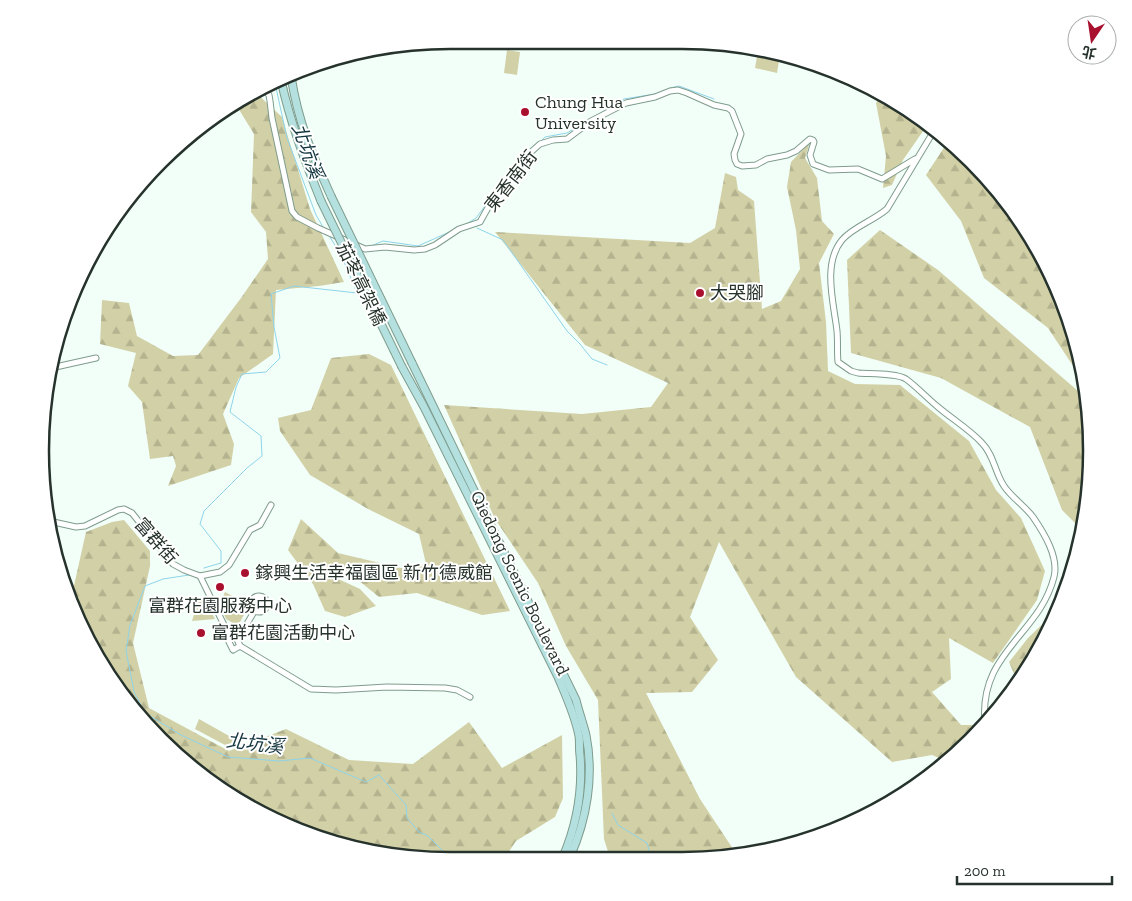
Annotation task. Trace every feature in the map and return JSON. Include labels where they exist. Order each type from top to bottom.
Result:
[{"type":"street","name":"茄苳高架橋","points":[[292,81],[295,104],[309,148],[412,363]]},
{"type":"street","name":"茄苳高架橋","points":[[283,85],[301,152],[321,201],[402,367]]},
{"type":"street","name":"東香南街","points":[[267,93],[292,211],[297,217],[318,228],[365,249],[385,247],[414,250],[425,249],[435,245],[453,232],[480,222],[494,197],[531,152],[540,144],[566,139],[591,121],[626,103],[655,98],[670,91],[678,90],[732,111],[741,134],[734,154],[735,160],[737,164],[742,166],[756,165],[767,159],[787,155],[796,151],[810,139],[814,142],[810,155],[813,164],[829,170],[858,169],[882,179],[916,159]]},
{"type":"street","points":[[931,136],[887,209],[842,240],[835,252],[830,283],[837,334],[838,362],[851,371],[905,378],[936,406],[971,433],[988,450],[1004,486],[1033,517],[1051,550],[1055,566],[1049,591],[1042,606],[994,669],[985,697],[985,714]]},
{"type":"street","points":[[57,367],[96,358]]},
{"type":"street","name":"Qiedong Scenic Boulevard","points":[[412,363],[576,700],[586,735],[590,778],[581,813]]},
{"type":"street","name":"Qiedong Scenic Boulevard","points":[[402,367],[429,416],[568,699],[579,737],[582,781],[581,813]]},
{"type":"street","points":[[240,646],[232,650],[229,642],[230,635],[200,576],[220,572],[229,565],[250,530],[260,525],[271,505]]},
{"type":"street","name":"富群街","points":[[55,522],[85,526],[124,509],[132,513],[173,564],[200,576]]},
{"type":"street","points":[[236,637],[241,634],[255,610]]},
{"type":"street","points":[[230,635],[236,637],[240,646],[312,689],[445,688],[457,690],[470,697]]},
{"type":"street","points":[[565,852],[581,813]]},
{"type":"street","points":[[572,852],[576,844],[581,813]]},
{"type":"green space","points":[[507,50],[520,52],[517,75],[504,73]]},
{"type":"green space","points":[[757,56],[779,61],[777,73],[755,68]]},
{"type":"green space","points":[[261,97],[282,117],[310,209],[344,282],[276,290],[273,354],[239,378],[223,414],[234,444],[231,465],[168,486],[176,466],[173,456],[150,459],[142,402],[128,386],[136,353],[100,344],[102,300],[129,303],[137,336],[173,356],[198,355],[268,259],[266,232],[251,212],[254,134],[239,109]]},
{"type":"green space","points":[[878,101],[905,116],[924,130],[903,160],[892,185],[883,188],[886,156],[876,103]]},
{"type":"green space","points":[[810,142],[805,158],[817,178],[822,221],[834,234],[819,263],[826,322],[828,371],[855,384],[900,385],[969,441],[996,490],[1021,518],[1045,571],[1037,600],[993,663],[949,638],[951,679],[932,692],[961,725],[973,725],[973,727],[939,758],[932,755],[892,762],[796,677],[719,542],[690,617],[718,660],[692,692],[646,693],[700,799],[733,849],[682,852],[608,852],[604,839],[598,700],[566,646],[538,583],[495,519],[444,405],[582,414],[651,407],[668,383],[585,345],[495,232],[690,243],[715,228],[725,173],[736,177],[738,190],[754,201],[762,309],[781,301],[800,269],[796,230],[787,187],[791,162]]},
{"type":"green space","points":[[945,147],[966,166],[1000,206],[1016,227],[1042,273],[1062,321],[1075,369],[1048,328],[984,278],[961,221],[926,175]]},
{"type":"green space","points":[[880,230],[938,270],[1078,391],[1083,450],[1077,525],[1062,510],[1030,427],[941,378],[851,353],[847,260]]},
{"type":"green space","points":[[369,354],[391,365],[510,611],[482,615],[417,593],[379,597],[342,567],[334,577],[360,589],[376,606],[345,617],[325,611],[313,584],[288,550],[301,519],[338,553],[401,568],[426,564],[419,534],[368,509],[310,475],[280,431],[278,418],[311,410],[331,358]]},
{"type":"green space","points":[[124,520],[150,551],[150,566],[133,643],[149,708],[229,751],[286,729],[349,760],[413,764],[469,722],[502,768],[562,735],[563,798],[555,817],[516,841],[509,852],[450,852],[398,849],[372,845],[321,831],[273,811],[227,785],[186,753],[148,715],[116,674],[79,604],[73,589],[86,532],[112,522]]},
{"type":"green space","points":[[225,592],[249,605],[238,626],[226,619],[220,604]]},
{"type":"green space","points":[[204,599],[215,619],[192,621],[198,601]]},
{"type":"green space","points":[[1045,622],[1015,676],[1009,662],[1028,638]]},
{"type":"green space","points":[[199,719],[238,741],[225,745],[195,729]]},
{"type":"waterway","points":[[670,88],[679,86],[714,99]]},
{"type":"waterway","name":"北坑溪","points":[[276,89],[287,138],[316,215],[323,227]]},
{"type":"waterway","points":[[599,114],[624,99],[667,90]]},
{"type":"waterway","points":[[541,141],[545,137],[567,133],[584,123]]},
{"type":"waterway","points":[[503,183],[523,159]]},
{"type":"waterway","points":[[465,225],[476,218],[491,198]]},
{"type":"waterway","points":[[477,228],[503,240],[567,331],[592,359],[607,365]]},
{"type":"waterway","points":[[371,246],[383,241],[418,246],[454,230]]},
{"type":"waterway","name":"北坑溪","points":[[204,568],[221,563],[221,551],[200,524],[204,511],[247,468],[262,456],[261,436],[230,412],[236,387],[242,374],[266,372],[280,358],[274,327],[271,294],[294,286],[357,293],[342,257],[330,237]]},
{"type":"waterway","name":"北坑溪","points":[[142,708],[134,692],[126,651],[130,625],[145,586],[163,579],[189,575]]},
{"type":"waterway","name":"北坑溪","points":[[148,715],[181,735],[228,757],[279,761],[310,758],[366,782],[379,775],[406,805],[407,818],[419,832],[428,836],[444,852]]},
{"type":"waterway","points":[[612,813],[618,825],[647,843],[649,852]]},
{"type":"place","name":"Chung Hua University","points":[[525,112]]},
{"type":"place","name":"大哭腳","points":[[700,293]]},
{"type":"place","name":"鎵興生活幸福園區 新竹德威館","points":[[245,573]]},
{"type":"place","name":"富群花園服務中心","points":[[220,587]]},
{"type":"place","name":"富群花園活動中心","points":[[201,633]]}]
